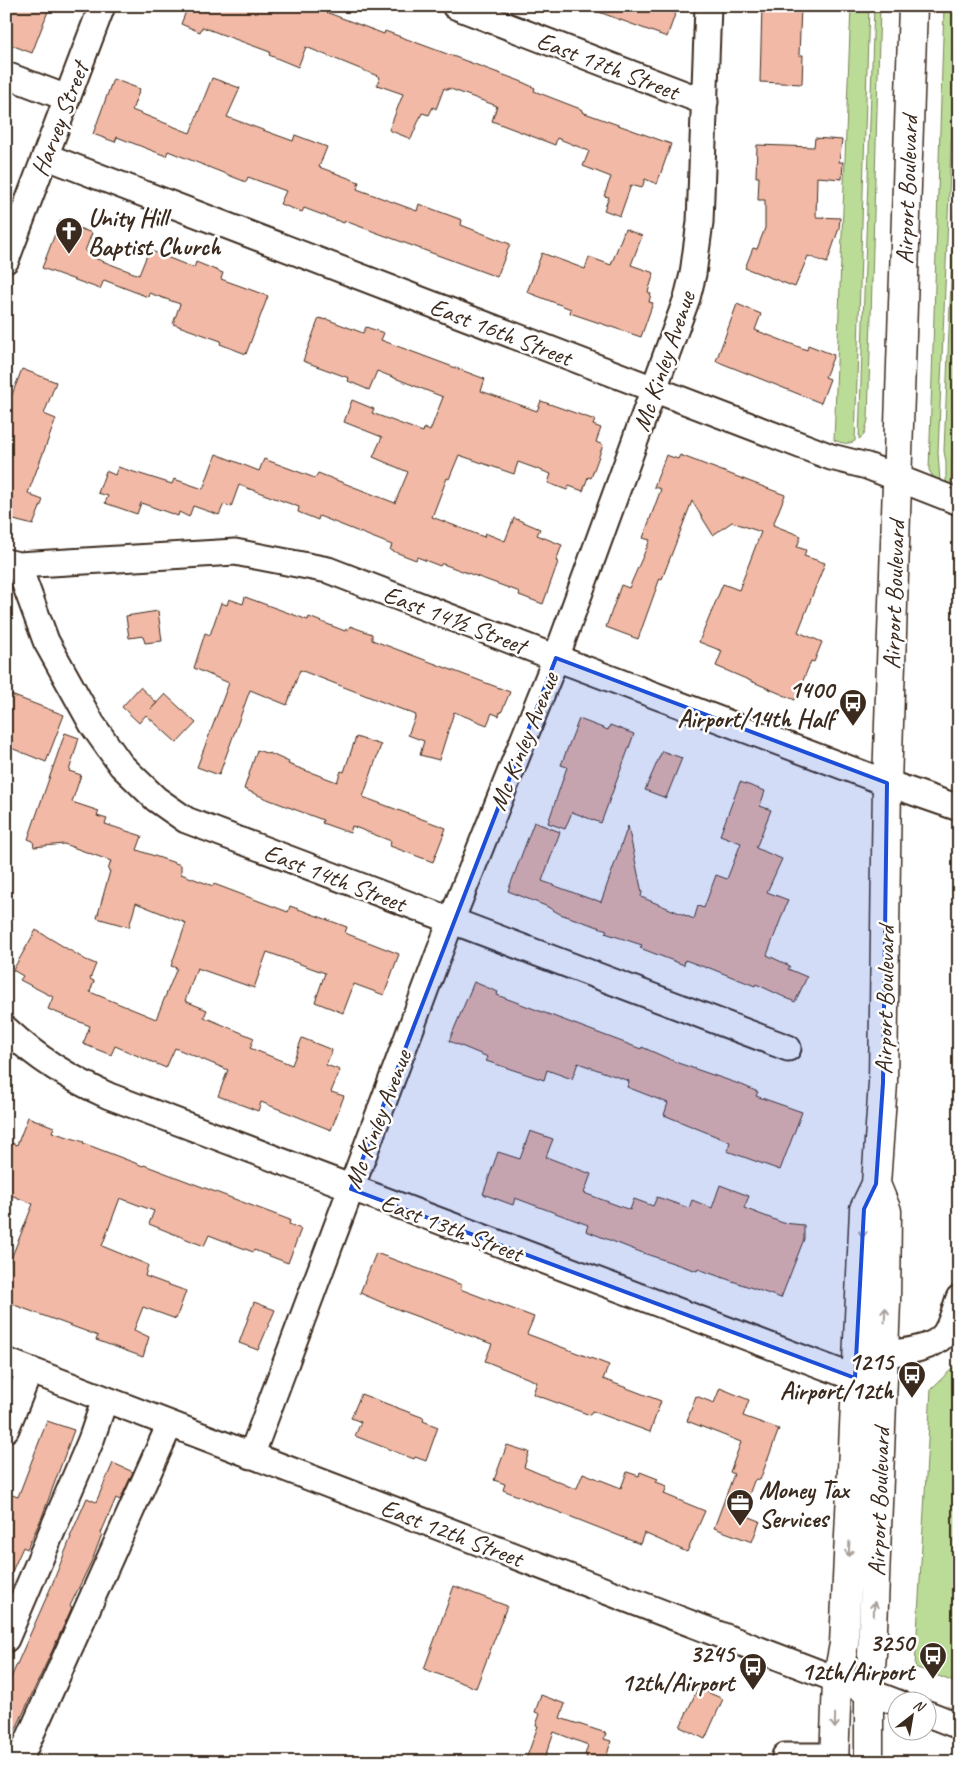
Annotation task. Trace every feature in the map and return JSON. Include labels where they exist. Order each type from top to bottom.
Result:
[{"type":"main road","name":"Airport Boulevard","points":[[834,1759],[837,1681],[844,1644],[864,1209],[876,1184],[883,1084],[887,783],[913,6]]},
{"type":"main road","name":"Airport Boulevard","points":[[869,1762],[869,1692],[872,1664],[884,1353],[887,1211],[876,1184]]},
{"type":"street","name":"Harvey Street","points":[[6,260],[102,6]]},
{"type":"street","name":"East 17th Street","points":[[455,6],[705,102]]},
{"type":"street","name":"Mc Kinley Avenue","points":[[251,1456],[451,921],[556,658],[680,319],[692,274],[700,222],[708,6]]},
{"type":"street","points":[[6,75],[67,98]]},
{"type":"street","name":"East 16th Street","points":[[45,156],[654,390],[831,457],[867,466],[959,502]]},
{"type":"street","name":"East 14½ Street","points":[[12,563],[235,552],[328,570],[887,783],[959,808]]},
{"type":"street","name":"East 14th Street","points":[[12,563],[46,641],[92,724],[121,765],[156,799],[186,820],[788,1048]]},
{"type":"street","name":"East 13th Street","points":[[6,1029],[49,1065],[76,1082],[109,1096],[855,1378]]},
{"type":"street","points":[[884,1353],[898,1353],[918,1349],[933,1343],[946,1333],[959,1298]]},
{"type":"street","name":"East 12th Street","points":[[6,1361],[888,1699]]},
{"type":"street","points":[[6,1429],[30,1370]]},
{"type":"street","points":[[6,1639],[88,1448],[105,1399]]},
{"type":"street","points":[[6,1760],[19,1761],[170,1424]]},
{"type":"street","points":[[938,1718],[959,1726]]},
{"type":"street","points":[[785,1762],[785,1756],[834,1759]]},
{"type":"highlighted area","points":[[556,658],[887,783],[883,1083],[876,1184],[864,1209],[855,1378],[351,1189]]},
{"type":"green space","points":[[851,6],[869,6],[855,441],[842,443],[834,440]]},
{"type":"green space","points":[[874,6],[880,6],[868,420],[864,435],[859,439]]},
{"type":"green space","points":[[944,6],[957,6],[938,452],[940,482],[933,477],[929,470]]},
{"type":"green space","points":[[959,87],[959,294],[951,484],[946,483],[944,451]]},
{"type":"green space","points":[[959,1362],[959,1684],[915,1667],[931,1389]]},
{"type":"building","points":[[6,6],[50,6],[32,53],[6,43]]},
{"type":"building","points":[[188,6],[310,6],[384,34],[385,31],[520,81],[535,88],[534,91],[583,110],[582,112],[671,144],[657,184],[645,179],[642,188],[631,185],[620,216],[604,210],[609,197],[604,196],[611,177],[583,166],[589,151],[557,138],[555,145],[492,121],[497,106],[444,88],[436,109],[433,107],[429,115],[422,113],[411,139],[389,130],[403,94],[377,85],[380,77],[306,47],[298,67],[269,55],[270,52],[202,27],[200,32],[181,24]]},
{"type":"building","points":[[588,6],[678,6],[667,37],[588,8]]},
{"type":"building","points":[[762,6],[801,8],[799,55],[803,55],[802,84],[760,82]]},
{"type":"building","points":[[212,78],[240,88],[227,117],[293,141],[295,135],[327,147],[319,167],[359,182],[357,189],[417,211],[419,204],[462,220],[461,225],[510,244],[497,277],[345,221],[344,223],[304,208],[302,212],[280,204],[286,191],[248,177],[246,182],[168,151],[166,156],[117,137],[115,142],[93,134],[113,79],[140,89],[132,110],[190,133]]},
{"type":"building","points":[[815,138],[842,140],[839,162],[843,162],[842,179],[817,177],[816,217],[840,218],[839,228],[827,263],[808,256],[795,287],[745,268],[753,248],[757,249],[765,228],[765,200],[758,200],[759,177],[756,177],[757,145],[814,147]]},
{"type":"building","points":[[60,221],[92,233],[85,251],[90,254],[89,256],[139,275],[149,250],[194,268],[196,262],[223,273],[221,279],[268,296],[246,354],[220,344],[221,341],[173,324],[180,304],[149,293],[148,297],[104,280],[100,289],[42,268]]},
{"type":"building","points":[[625,229],[642,236],[631,265],[654,273],[648,292],[651,294],[649,302],[653,303],[641,337],[570,313],[571,309],[527,292],[542,253],[585,269],[589,257],[611,265]]},
{"type":"building","points":[[737,304],[761,314],[755,330],[807,350],[808,345],[834,355],[825,377],[830,379],[821,403],[716,361]]},
{"type":"building","points":[[319,318],[363,333],[366,327],[384,333],[381,340],[485,379],[481,391],[537,411],[541,401],[595,420],[593,425],[601,428],[596,442],[603,445],[591,478],[588,477],[583,491],[569,486],[567,490],[548,483],[551,474],[518,462],[514,474],[459,455],[449,479],[447,478],[432,517],[484,537],[485,533],[505,541],[514,518],[540,529],[537,535],[562,545],[543,604],[519,595],[520,592],[443,564],[440,566],[417,557],[416,560],[390,550],[392,545],[319,516],[318,520],[298,512],[299,507],[239,485],[231,507],[224,504],[219,515],[193,506],[189,517],[179,512],[178,516],[141,503],[137,514],[105,503],[108,496],[98,493],[106,471],[115,475],[118,467],[172,484],[174,479],[203,489],[216,454],[259,471],[264,459],[315,478],[318,473],[395,503],[408,472],[373,457],[382,437],[344,422],[352,400],[374,409],[372,413],[423,432],[424,428],[430,431],[443,397],[377,371],[369,390],[348,381],[349,378],[303,361]]},
{"type":"building","points":[[22,369],[56,382],[44,414],[56,419],[28,493],[43,500],[33,525],[6,518],[6,410]]},
{"type":"building","points":[[666,455],[678,459],[680,455],[785,495],[773,525],[801,536],[797,547],[806,550],[804,556],[825,563],[798,632],[822,642],[814,662],[811,661],[795,700],[716,666],[722,651],[699,642],[723,584],[739,590],[761,532],[732,522],[713,535],[692,501],[662,579],[660,578],[638,639],[606,627],[621,585],[629,588],[650,540],[643,538],[661,489],[654,487]]},
{"type":"building","points":[[245,597],[308,620],[309,617],[345,631],[350,626],[372,634],[372,640],[510,692],[499,716],[492,713],[487,725],[454,712],[439,760],[420,755],[424,741],[408,735],[416,715],[300,670],[287,705],[250,690],[219,775],[197,767],[229,683],[194,668],[205,633],[210,635],[221,603],[227,605],[229,599],[243,604]]},
{"type":"building","points":[[158,611],[162,641],[145,643],[143,636],[129,638],[126,616]]},
{"type":"building","points":[[140,687],[157,703],[165,694],[196,723],[177,743],[146,715],[139,723],[122,707]]},
{"type":"building","points":[[6,693],[64,715],[46,762],[6,746]]},
{"type":"building","points":[[579,719],[608,730],[610,725],[634,734],[601,823],[572,812],[565,829],[548,823],[567,767],[561,765]]},
{"type":"building","points":[[65,733],[79,738],[69,771],[81,775],[72,802],[99,811],[97,816],[107,819],[105,824],[142,836],[137,850],[181,865],[181,874],[213,886],[214,884],[288,912],[290,906],[347,927],[345,933],[399,954],[384,995],[354,984],[343,1013],[315,1002],[325,973],[267,952],[254,988],[197,968],[185,1001],[207,1010],[204,1017],[254,1038],[250,1048],[292,1065],[302,1038],[332,1050],[326,1065],[340,1070],[331,1092],[344,1096],[331,1130],[261,1102],[258,1111],[218,1096],[228,1070],[175,1048],[166,1068],[115,1046],[111,1055],[83,1044],[90,1026],[48,1009],[53,997],[20,980],[23,976],[13,970],[36,930],[96,964],[90,979],[94,981],[90,992],[156,1019],[177,968],[171,966],[186,923],[136,903],[129,927],[97,918],[111,861],[64,844],[34,847],[33,841],[28,839]]},
{"type":"building","points":[[356,737],[381,745],[363,797],[446,828],[433,862],[390,846],[391,841],[352,826],[350,833],[322,823],[323,820],[244,789],[257,750],[269,753],[289,762],[288,764],[337,782],[341,771],[344,772]]},
{"type":"building","points":[[662,751],[682,758],[666,798],[645,790]]},
{"type":"building","points":[[740,782],[765,791],[760,806],[771,810],[756,848],[782,859],[767,892],[788,900],[767,955],[790,966],[788,969],[807,977],[795,1002],[756,984],[755,986],[685,960],[684,965],[640,948],[642,945],[605,933],[607,930],[560,914],[546,906],[508,891],[534,822],[560,832],[542,881],[601,902],[628,826],[642,893],[641,897],[694,919],[698,906],[704,908],[716,875],[727,879],[741,843],[720,835]]},
{"type":"building","points":[[474,982],[498,992],[497,995],[742,1085],[758,1092],[756,1096],[802,1112],[780,1170],[727,1151],[730,1142],[664,1115],[668,1103],[627,1087],[629,1081],[578,1063],[572,1079],[547,1070],[544,1080],[486,1061],[488,1057],[449,1041]]},
{"type":"building","points":[[28,1117],[54,1127],[52,1132],[84,1142],[143,1166],[290,1220],[289,1224],[301,1229],[288,1263],[209,1235],[204,1246],[149,1224],[154,1211],[120,1198],[102,1246],[148,1265],[145,1276],[186,1291],[176,1319],[143,1307],[134,1330],[149,1337],[143,1357],[96,1340],[98,1336],[6,1302],[6,1271],[33,1204],[6,1193],[6,1156],[11,1143],[17,1145]]},
{"type":"building","points":[[530,1131],[553,1139],[546,1157],[591,1174],[584,1193],[630,1210],[634,1199],[653,1206],[657,1197],[689,1208],[692,1200],[712,1208],[720,1185],[749,1196],[744,1208],[783,1223],[804,1225],[804,1239],[781,1298],[698,1269],[697,1271],[643,1253],[586,1231],[588,1225],[515,1198],[513,1205],[483,1194],[498,1152],[520,1159]]},
{"type":"building","points":[[376,1253],[462,1285],[460,1289],[534,1317],[527,1334],[609,1365],[603,1379],[661,1401],[650,1432],[592,1411],[590,1415],[533,1394],[537,1382],[485,1361],[492,1344],[402,1311],[360,1293]]},
{"type":"building","points":[[254,1302],[275,1310],[258,1350],[239,1343]]},
{"type":"building","points":[[720,1388],[749,1400],[743,1416],[779,1429],[760,1480],[756,1479],[754,1481],[742,1514],[760,1521],[752,1542],[714,1528],[734,1474],[730,1472],[741,1442],[687,1421],[696,1396],[714,1403]]},
{"type":"building","points":[[361,1394],[424,1418],[423,1421],[438,1427],[426,1461],[415,1457],[414,1459],[355,1436],[361,1422],[351,1418]]},
{"type":"building","points":[[47,1421],[74,1430],[42,1517],[27,1549],[23,1547],[6,1585],[6,1493],[18,1497]]},
{"type":"building","points":[[507,1445],[529,1452],[524,1467],[573,1488],[577,1488],[583,1473],[621,1488],[627,1472],[639,1476],[640,1472],[658,1479],[656,1482],[667,1486],[664,1494],[705,1511],[687,1552],[644,1533],[640,1544],[503,1490],[505,1484],[494,1480]]},
{"type":"building","points":[[113,1463],[133,1472],[120,1500],[116,1498],[93,1558],[70,1606],[72,1607],[65,1623],[8,1746],[6,1746],[6,1689],[51,1587],[87,1498],[96,1502]]},
{"type":"building","points":[[454,1586],[507,1606],[476,1688],[424,1669]]},
{"type":"building","points":[[698,1688],[723,1699],[705,1739],[680,1727]]},
{"type":"building","points":[[541,1695],[565,1704],[560,1718],[606,1733],[604,1739],[611,1741],[605,1762],[586,1759],[587,1755],[585,1755],[588,1745],[554,1732],[543,1762],[525,1762],[538,1726],[536,1725],[540,1714],[535,1712]]},
{"type":"place","name":"Unity Hill Baptist Church","points":[[69,255]]},
{"type":"place","name":"1400 Airport/14th Half","points":[[853,727]]},
{"type":"place","name":"1215 Airport/12th","points":[[912,1399]]},
{"type":"place","name":"Money Tax Services","points":[[740,1527]]},
{"type":"place","name":"3250 12th/Airport","points":[[933,1680]]},
{"type":"place","name":"3245 12th/Airport","points":[[753,1691]]}]
